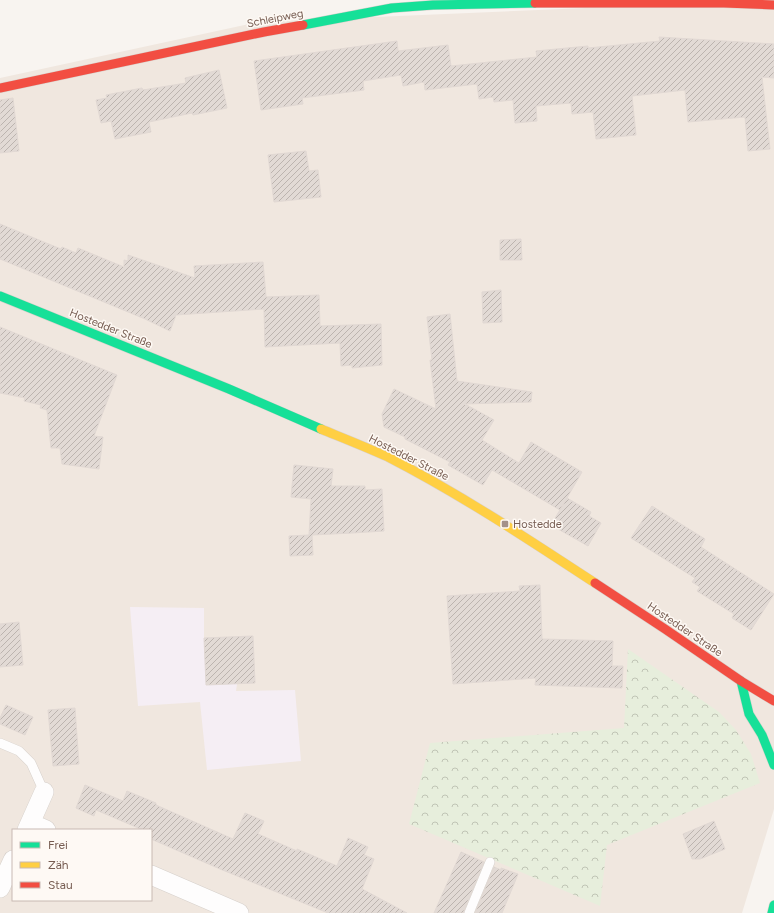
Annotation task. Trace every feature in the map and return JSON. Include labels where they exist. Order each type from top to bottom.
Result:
[{"type":"main road","name":"Schleipweg","points":[[0,88],[264,32],[392,8],[433,5],[535,3],[774,5]]},
{"type":"main road","name":"Hostedder Straße","points":[[0,296],[229,389],[387,457],[505,524],[741,681],[774,701]]},
{"type":"main road","points":[[741,681],[749,714],[762,735],[774,765]]},
{"type":"main road","points":[[772,913],[774,905]]},
{"type":"street","points":[[34,828],[44,792]]},
{"type":"street","points":[[0,888],[12,862]]},
{"type":"street","points":[[152,876],[239,913]]},
{"type":"lane","points":[[0,743],[19,751],[31,763],[44,792]]},
{"type":"lane","points":[[469,913],[490,862]]},
{"type":"shaded area","points":[[774,0],[774,809],[742,913],[0,913],[0,78],[258,22]]},
{"type":"shaded area","points":[[130,607],[204,608],[204,638],[253,636],[255,683],[237,684],[236,691],[295,690],[301,761],[207,770],[200,702],[138,706]]},
{"type":"green space","points":[[628,649],[719,712],[736,730],[751,754],[760,783],[607,845],[600,906],[409,824],[430,743],[624,728]]},
{"type":"building","points":[[659,37],[774,44],[774,78],[762,77],[770,149],[748,151],[745,117],[688,122],[685,90],[632,96],[636,135],[596,139],[593,112],[572,114],[571,103],[536,106],[537,121],[515,123],[513,100],[494,102],[493,97],[479,99],[477,84],[425,90],[424,82],[403,86],[401,75],[363,81],[364,90],[302,98],[303,104],[261,110],[254,61],[397,41],[398,51],[448,45],[451,66],[537,57],[536,51],[660,41]]},
{"type":"building","points":[[219,70],[227,108],[193,115],[192,113],[149,122],[151,132],[115,139],[111,121],[101,123],[96,100],[107,98],[106,95],[142,88],[143,90],[186,83],[185,78]]},
{"type":"building","points":[[13,98],[19,151],[0,153],[0,100]]},
{"type":"building","points":[[306,151],[309,171],[318,170],[321,197],[274,202],[268,155]]},
{"type":"building","points":[[0,224],[61,249],[62,247],[76,253],[78,248],[124,267],[124,260],[128,261],[128,255],[195,278],[194,266],[263,262],[266,297],[319,295],[320,326],[381,324],[382,365],[352,368],[352,365],[341,366],[340,343],[265,347],[264,309],[176,315],[170,331],[145,319],[0,259]]},
{"type":"building","points":[[521,239],[522,260],[500,260],[500,240]]},
{"type":"building","points":[[501,290],[502,322],[483,323],[482,292]]},
{"type":"building","points":[[450,314],[457,381],[532,392],[531,402],[465,404],[494,420],[482,440],[519,463],[531,442],[582,472],[560,510],[492,470],[483,485],[448,465],[450,462],[384,427],[382,414],[394,389],[436,409],[430,360],[432,360],[427,317]]},
{"type":"building","points":[[0,327],[117,375],[94,436],[103,437],[99,469],[62,464],[60,448],[51,448],[47,410],[40,408],[41,405],[24,401],[25,398],[0,393]]},
{"type":"building","points":[[294,465],[333,469],[331,486],[365,486],[365,490],[382,489],[384,531],[312,535],[313,555],[290,556],[289,536],[309,535],[311,499],[291,497]]},
{"type":"building","points":[[567,498],[591,512],[589,516],[601,523],[588,546],[551,525]]},
{"type":"building","points":[[652,506],[705,539],[701,547],[774,594],[751,630],[732,618],[734,614],[697,591],[700,587],[692,582],[695,578],[631,538]]},
{"type":"building","points":[[540,585],[542,639],[613,641],[612,666],[623,666],[622,688],[535,685],[536,678],[453,684],[447,596],[520,591],[519,586]]},
{"type":"building","points":[[19,622],[23,665],[0,667],[0,624]]},
{"type":"building","points":[[253,636],[255,683],[206,685],[204,638]]},
{"type":"building","points":[[6,705],[33,717],[25,735],[0,724],[0,718]]},
{"type":"building","points":[[75,708],[79,764],[53,766],[48,710]]},
{"type":"building","points":[[85,785],[123,801],[127,791],[233,839],[245,813],[264,821],[258,834],[337,866],[348,838],[368,847],[364,855],[374,859],[362,889],[407,913],[328,913],[152,839],[152,829],[141,829],[96,810],[94,816],[76,808]]},
{"type":"building","points":[[714,821],[725,849],[700,859],[692,859],[683,834]]},
{"type":"building","points":[[461,852],[484,862],[463,913],[434,913]]},
{"type":"building","points":[[494,867],[518,874],[502,913],[475,913]]},
{"type":"traffic: fast","points":[[303,25],[392,8],[433,5],[535,3]]},
{"type":"traffic: fast","points":[[0,296],[229,389],[321,429]]},
{"type":"traffic: fast","points":[[741,681],[749,714],[762,735],[774,765]]},
{"type":"traffic: fast","points":[[772,913],[774,905]]},
{"type":"traffic: slow","points":[[321,429],[388,457],[415,471],[519,534],[595,583]]},
{"type":"traffic: jam","points":[[535,3],[724,3],[774,5]]},
{"type":"traffic: jam","points":[[0,88],[303,25]]},
{"type":"traffic: jam","points":[[595,583],[741,681],[774,701]]},
{"type":"place","name":"Hostedde","points":[[505,524]]}]
